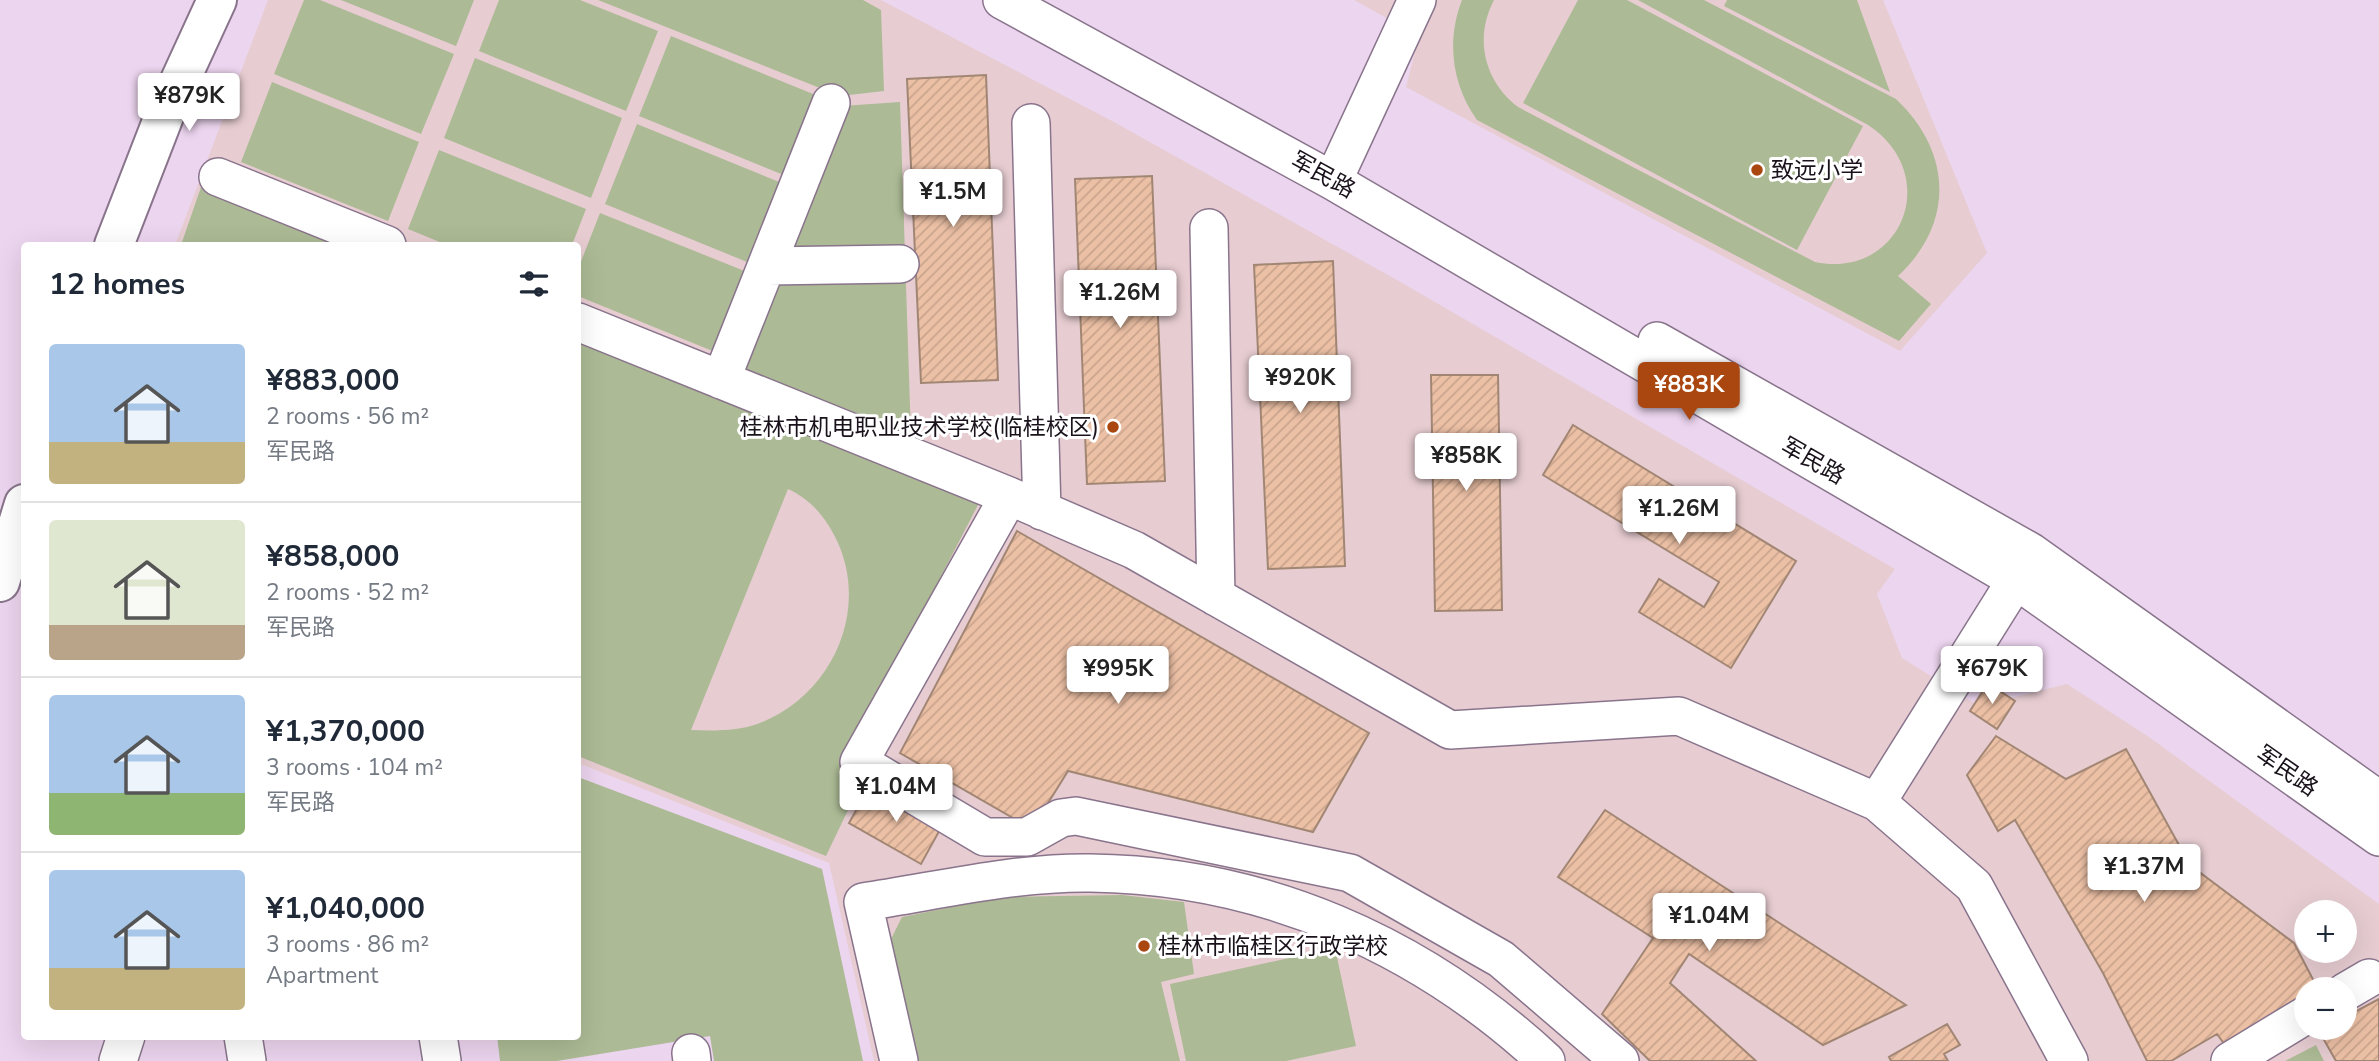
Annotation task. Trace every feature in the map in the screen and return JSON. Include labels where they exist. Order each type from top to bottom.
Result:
[{"type":"main road","points":[[115,242],[166,111],[217,0]]},
{"type":"main road","points":[[10,572],[21,519]]},
{"type":"street","name":"军民路","points":[[1002,0],[1338,172],[2031,552],[2379,800]]},
{"type":"street","name":"军民路","points":[[1055,0],[2016,580],[2379,837]]},
{"type":"street","points":[[1338,172],[1417,0]]},
{"type":"street","points":[[721,380],[831,103]]},
{"type":"street","points":[[1031,123],[1042,511]]},
{"type":"street","points":[[218,177],[380,242]]},
{"type":"street","points":[[1209,228],[1216,597]]},
{"type":"street","points":[[767,266],[900,264]]},
{"type":"street","points":[[581,323],[1009,496],[1134,550],[1450,730],[1679,716],[1877,802],[1974,886],[2068,1061]]},
{"type":"street","points":[[1009,496],[859,762],[985,837],[1027,837],[1061,818],[1076,816],[1350,873],[1501,959],[1620,1061]]},
{"type":"street","points":[[1877,802],[2016,580]]},
{"type":"street","points":[[899,1061],[863,902],[1030,876],[1088,873],[1204,883],[1251,893],[1333,923],[1357,933],[1475,1000],[1546,1061]]},
{"type":"street","points":[[2230,1061],[2294,1023]]},
{"type":"street","points":[[118,1061],[125,1040]]},
{"type":"street","points":[[244,1040],[247,1061]]},
{"type":"street","points":[[439,1040],[442,1061]]},
{"type":"shaded area","name":"桂林市机电职业技术学校(临桂校区)","points":[[268,0],[881,0],[1114,122],[1404,284],[1895,569],[1877,594],[1902,658],[1979,706],[2067,684],[2149,737],[2379,904],[2379,1061],[874,1061],[829,863],[581,764],[581,242],[176,242]]},
{"type":"shaded area","name":"致远小学","points":[[1354,0],[1883,0],[1987,253],[1900,351],[1406,87],[1419,36]]},
{"type":"green space","points":[[304,0],[320,0],[454,54],[421,134],[274,74]]},
{"type":"green space","points":[[341,0],[474,0],[456,46]]},
{"type":"green space","points":[[499,0],[580,0],[658,31],[626,111],[479,51]]},
{"type":"green space","points":[[598,0],[863,0],[881,10],[884,91],[840,96]]},
{"type":"green space","points":[[1462,0],[1494,0],[1485,29],[1486,58],[1497,85],[1518,107],[1815,262],[1845,263],[1870,255],[1890,240],[1902,219],[1907,195],[1904,170],[1891,146],[1868,125],[1638,0],[1704,0],[1896,99],[1915,120],[1928,142],[1936,164],[1939,188],[1937,211],[1930,233],[1917,255],[1898,276],[1931,304],[1899,341],[1477,120],[1462,92],[1454,62],[1454,31]]},
{"type":"green space","points":[[1578,0],[1627,0],[1863,126],[1797,250],[1523,103]]},
{"type":"green space","points":[[1727,0],[1857,0],[1890,92],[1724,6]]},
{"type":"green space","points":[[671,36],[818,96],[786,176],[639,116]]},
{"type":"green space","points":[[475,58],[622,118],[591,198],[444,138]]},
{"type":"green space","points":[[272,82],[419,142],[388,221],[241,162]]},
{"type":"green space","points":[[900,102],[911,437],[738,369],[842,106]]},
{"type":"green space","points":[[637,124],[784,184],[752,264],[605,204]]},
{"type":"green space","points":[[439,150],[586,209],[573,242],[440,242],[408,229]]},
{"type":"green space","points":[[201,187],[336,242],[182,242]]},
{"type":"green space","points":[[600,213],[747,272],[715,352],[581,297],[581,261]]},
{"type":"green space","points":[[581,341],[979,503],[839,773],[860,785],[826,856],[581,757]],"holes":[[[788,489],[811,505],[829,526],[838,543],[846,570],[849,597],[846,623],[837,649],[824,672],[806,693],[785,710],[744,728],[691,730]]]},
{"type":"green space","points":[[581,778],[822,869],[863,1061],[714,1061],[710,1036],[557,1061],[500,1061],[497,1040],[581,1040]]},
{"type":"green space","points":[[1122,895],[1184,902],[1194,974],[1161,982],[1180,1061],[916,1061],[888,945],[902,917],[1001,897]]},
{"type":"green space","points":[[1335,948],[1356,1046],[1286,1061],[1186,1061],[1170,984]]},
{"type":"green space","points":[[2316,1045],[2324,1061],[2285,1061]]},
{"type":"building","points":[[986,75],[998,380],[921,383],[907,79]]},
{"type":"building","points":[[1152,176],[1165,481],[1087,484],[1075,179]]},
{"type":"building","points":[[1333,261],[1345,566],[1268,569],[1254,265]]},
{"type":"building","points":[[1431,375],[1498,375],[1502,610],[1435,611]]},
{"type":"building","points":[[1573,425],[1796,561],[1731,668],[1639,612],[1659,579],[1704,607],[1719,582],[1543,475]]},
{"type":"building","points":[[1017,531],[1369,733],[1313,832],[1068,771],[1032,829],[900,753]]},
{"type":"building","points":[[1988,683],[2015,701],[1997,729],[1970,711]]},
{"type":"building","points":[[1996,736],[2066,779],[2126,749],[2190,865],[2294,943],[2294,963],[2304,963],[2312,977],[2294,977],[2294,1006],[2225,1045],[2217,1034],[2171,1061],[2147,1061],[2103,973],[2015,820],[1998,831],[1967,775]]},
{"type":"building","points":[[870,785],[942,826],[921,864],[849,823]]},
{"type":"building","points":[[1605,810],[1906,1005],[1823,1045],[1689,954],[1670,983],[1756,1061],[1650,1061],[1602,1014],[1653,938],[1558,877]]},
{"type":"building","points":[[2379,999],[2379,1061],[2336,1061],[2324,1040],[2357,1040],[2357,1011]]},
{"type":"building","points":[[1947,1024],[1960,1045],[1944,1054],[1948,1061],[1891,1061],[1889,1057]]},
{"type":"place","name":"致远小学","points":[[1757,170]]},
{"type":"place","name":"桂林市机电职业技术学校(临桂校区)","points":[[1113,427]]},
{"type":"place","name":"桂林市临桂区行政学校","points":[[1144,946]]}]
